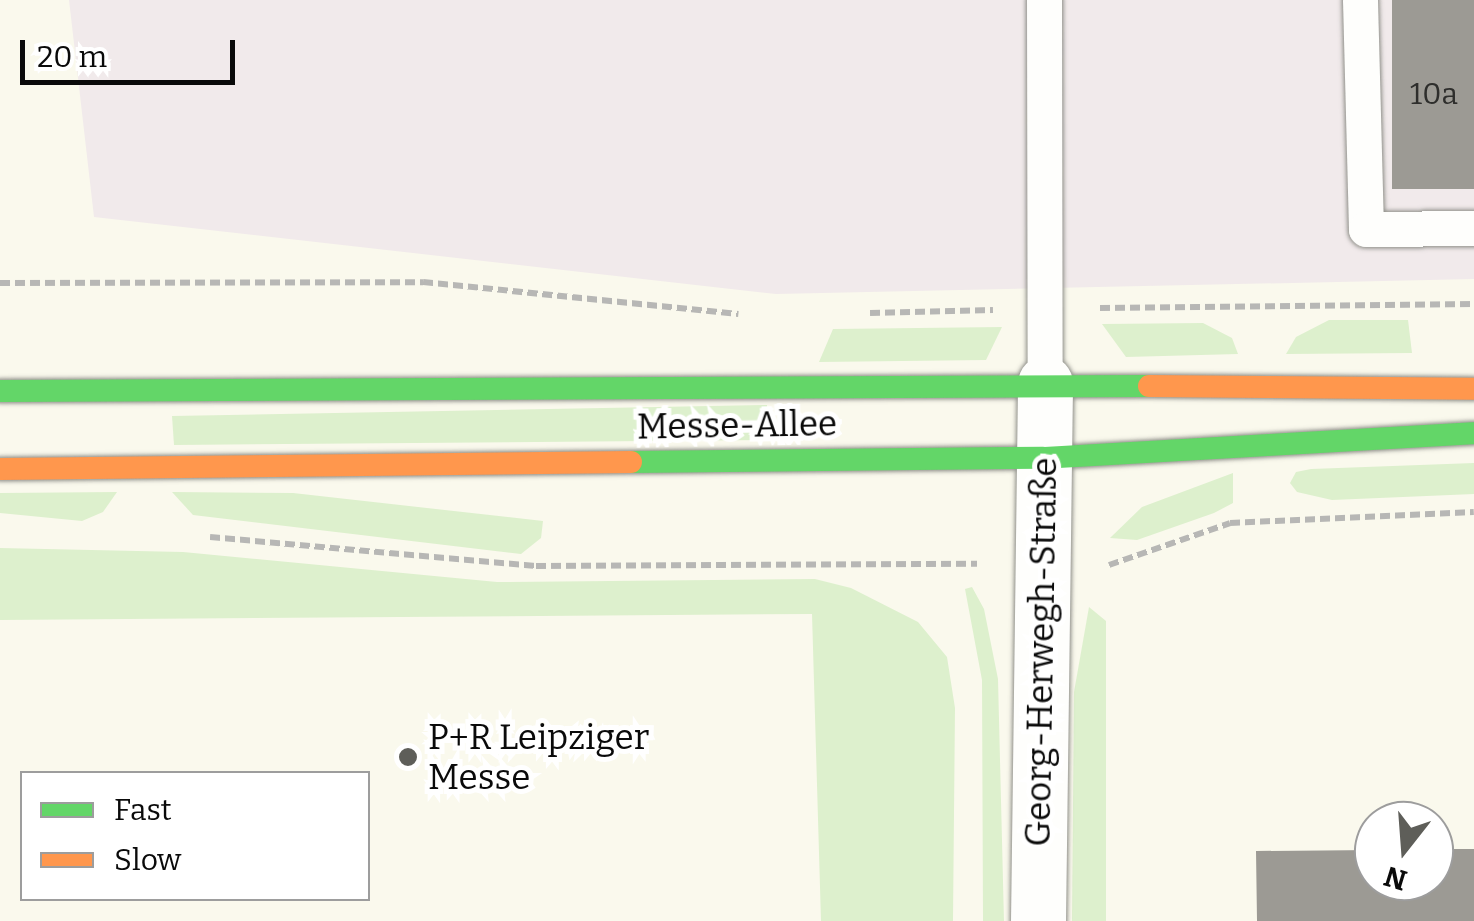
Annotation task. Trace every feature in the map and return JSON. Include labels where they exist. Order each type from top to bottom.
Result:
[{"type":"main road","name":"Messe-Allee","points":[[0,391],[1044,382],[1474,389]]},
{"type":"main road","name":"Messe-Allee","points":[[0,468],[1043,458],[1474,434]]},
{"type":"street","name":"Georg-Herwegh-Straße","points":[[1038,921],[1044,382]]},
{"type":"lane","points":[[1044,0],[1044,382]]},
{"type":"lane","points":[[1360,0],[1366,229],[1474,228]]},
{"type":"path","points":[[0,283],[424,282],[754,314]]},
{"type":"path","points":[[850,314],[1474,304]]},
{"type":"path","points":[[1094,566],[1127,564],[1230,523],[1474,512]]},
{"type":"path","points":[[203,536],[536,566],[914,563]]},
{"type":"shaded area","points":[[69,0],[1474,0],[1474,279],[776,294],[94,217]]},
{"type":"green space","points":[[1329,320],[1408,320],[1412,353],[1286,354],[1296,337]]},
{"type":"green space","points":[[1203,323],[1232,338],[1238,354],[1126,357],[1102,324]]},
{"type":"green space","points":[[1002,327],[986,360],[819,362],[833,329]]},
{"type":"green space","points":[[767,405],[767,440],[174,445],[172,416]]},
{"type":"green space","points":[[1474,463],[1474,494],[1332,500],[1297,492],[1290,483],[1296,472],[1311,469]]},
{"type":"green space","points":[[1233,473],[1233,503],[1137,540],[1110,538],[1142,507]]},
{"type":"green space","points":[[117,492],[103,512],[82,521],[0,513],[0,493]]},
{"type":"green space","points":[[172,492],[293,493],[543,521],[541,538],[521,554],[193,515]]},
{"type":"green space","points":[[0,548],[183,552],[497,582],[815,579],[851,588],[918,622],[947,657],[955,708],[953,921],[821,921],[812,614],[0,620]]},
{"type":"green space","points":[[972,587],[984,609],[998,679],[1004,921],[983,921],[982,680],[965,589]]},
{"type":"green space","points":[[1089,607],[1106,621],[1106,921],[1072,921],[1074,692]]},
{"type":"building","points":[[1392,0],[1474,0],[1474,189],[1392,189]]},
{"type":"building","points":[[1454,849],[1474,849],[1474,921],[1257,921],[1256,851],[1354,850],[1354,901],[1454,901]]},
{"type":"traffic: fast","points":[[0,391],[1149,386]]},
{"type":"traffic: fast","points":[[631,462],[1043,458],[1474,433]]},
{"type":"traffic: slow","points":[[1149,386],[1474,389]]},
{"type":"traffic: slow","points":[[0,469],[631,462]]},
{"type":"place","name":"P+R Leipziger Messe","points":[[408,757]]}]
